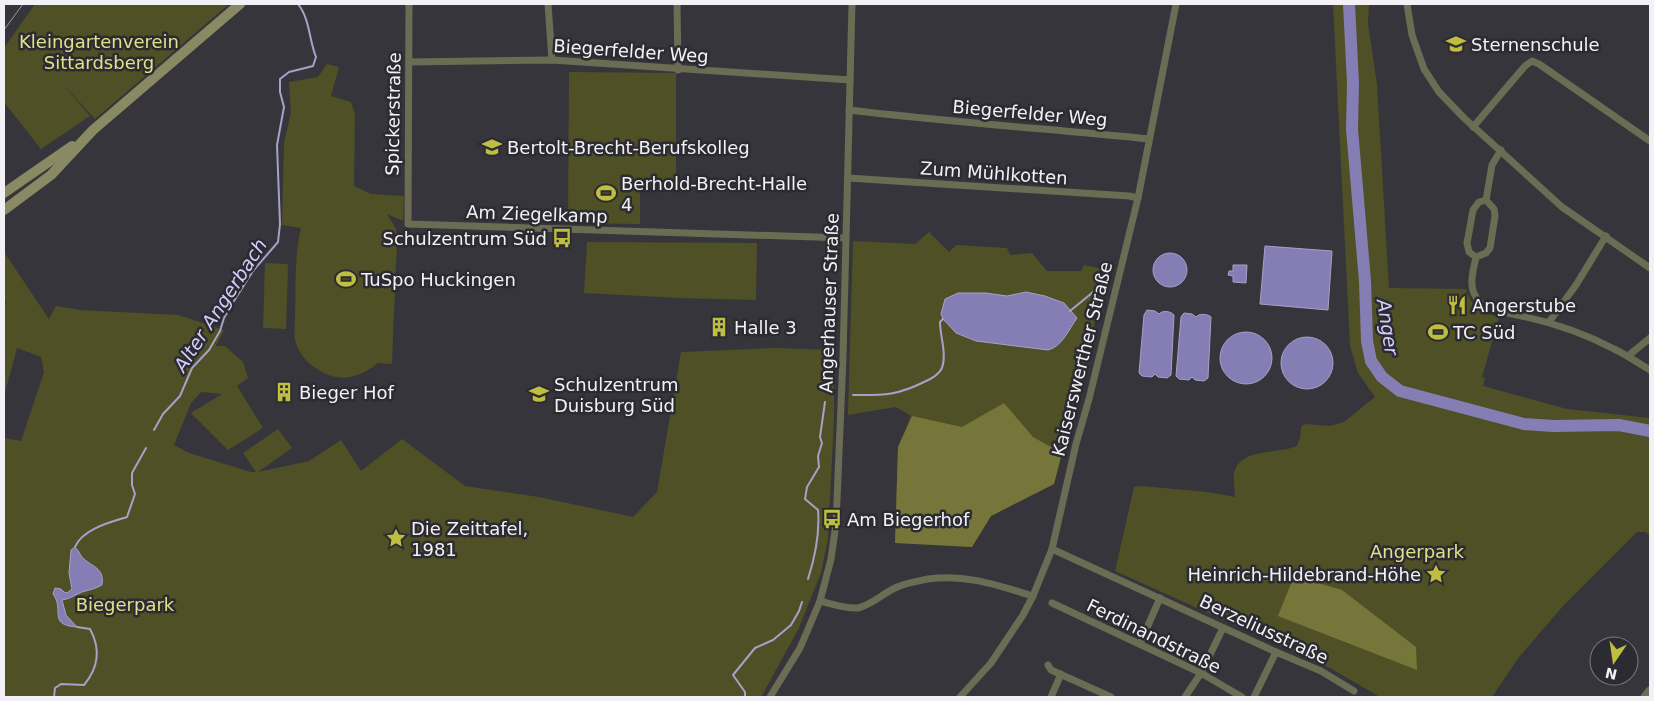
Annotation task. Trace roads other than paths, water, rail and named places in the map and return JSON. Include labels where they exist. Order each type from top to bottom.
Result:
[{"type":"main road","points":[[4,193],[93,130],[240,4]]},
{"type":"main road","points":[[4,210],[51,174],[93,130]]},
{"type":"street","name":"Spickerstraße","points":[[408,224],[409,4]]},
{"type":"street","points":[[548,4],[552,60]]},
{"type":"street","points":[[677,4],[678,70]]},
{"type":"street","name":"Angerhauser Straße","points":[[770,697],[800,648],[820,601],[831,559],[838,498],[852,4]]},
{"type":"street","name":"Kaiserswerther Straße","points":[[960,697],[990,663],[1010,636],[1033,596],[1052,549],[1076,444],[1089,399],[1138,198],[1176,4]]},
{"type":"street","points":[[1407,4],[1412,36],[1424,69],[1439,92],[1473,127],[1501,150],[1562,207],[1650,268]]},
{"type":"street","name":"Biegerfelder Weg","points":[[409,62],[552,60],[678,70],[850,80]]},
{"type":"street","points":[[1473,127],[1525,66],[1532,61],[1650,141]]},
{"type":"street","name":"Biegerfelder Weg","points":[[849,110],[1149,139]]},
{"type":"street","points":[[1486,200],[1492,165],[1501,150]]},
{"type":"street","name":"Zum Mühlkotten","points":[[848,178],[1138,198]]},
{"type":"street","points":[[1486,200],[1494,209],[1495,216],[1490,248],[1482,256],[1476,257],[1469,252],[1467,243],[1473,210],[1479,202],[1486,200]]},
{"type":"street","name":"Am Ziegelkamp","points":[[408,224],[845,238]]},
{"type":"street","points":[[1549,322],[1576,285],[1606,236]]},
{"type":"street","points":[[1476,257],[1472,286],[1474,294],[1480,302],[1489,308],[1549,322],[1613,348],[1650,370]]},
{"type":"street","points":[[1628,356],[1650,338]]},
{"type":"street","name":"Berzeliusstraße","points":[[1052,549],[1321,671],[1354,690]]},
{"type":"street","points":[[820,601],[858,608],[871,603],[894,588],[928,579],[946,578],[970,578],[985,581],[1033,596]]},
{"type":"street","points":[[1140,644],[1160,598]]},
{"type":"street","name":"Ferdinandstraße","points":[[1052,603],[1201,673],[1242,697]]},
{"type":"street","points":[[1185,697],[1201,673],[1223,628]]},
{"type":"street","points":[[1254,697],[1276,652]]},
{"type":"street","points":[[1048,665],[1051,670],[1111,697]]},
{"type":"street","points":[[1051,697],[1061,674]]},
{"type":"street","points":[[1645,697],[1650,691]]},
{"type":"waterway","name":"Alter Angerbach","points":[[154,430],[163,414],[180,396],[192,368],[209,350],[220,331],[224,318],[253,271],[278,242],[280,224],[277,145],[284,107],[280,92],[280,79],[289,72],[313,66],[316,57],[305,16],[298,4]]},
{"type":"waterway","name":"Anger","points":[[1349,4],[1353,83],[1352,129],[1365,281],[1367,341],[1371,361],[1382,377],[1400,391],[1524,424],[1553,426],[1619,425],[1650,431]]},
{"type":"waterway","name":"Alter Angerbach","points":[[1070,311],[1098,288],[1105,288]]},
{"type":"waterway","name":"Alter Angerbach","points":[[853,395],[881,395],[897,392],[914,387],[937,375],[943,363],[944,351],[940,322],[943,319]]},
{"type":"waterway","name":"Alter Angerbach","points":[[808,579],[816,545],[818,510],[805,499],[807,487],[819,467],[818,456],[822,443],[820,437],[825,402]]},
{"type":"waterway","name":"Alter Angerbach","points":[[75,547],[84,535],[90,531],[127,517],[135,494],[132,485],[132,473],[146,448]]},
{"type":"waterway","name":"Alter Angerbach","points":[[745,697],[745,692],[733,675],[755,648],[773,640],[791,625],[802,602]]},
{"type":"waterway","name":"Alter Angerbach","points":[[54,697],[55,688],[61,684],[84,685],[95,665],[97,651],[94,636],[90,629],[77,627]]},
{"type":"tram line","points":[[4,30],[23,4]]},
{"type":"place","name":"Sternenschule","points":[[1456,44]]},
{"type":"place","name":"Bertolt-Brecht-Berufskolleg","points":[[492,147]]},
{"type":"place","name":"Berhold-Brecht-Halle 4","points":[[606,193]]},
{"type":"place","name":"Schulzentrum Süd","points":[[562,238]]},
{"type":"place","name":"TuSpo Huckingen","points":[[346,279]]},
{"type":"place","name":"Angerstube","points":[[1457,305]]},
{"type":"place","name":"Halle 3","points":[[719,327]]},
{"type":"place","name":"TC Süd","points":[[1438,332]]},
{"type":"place","name":"Bieger Hof","points":[[284,392]]},
{"type":"place","name":"Schulzentrum Duisburg Süd","points":[[539,394]]},
{"type":"place","name":"Am Biegerhof","points":[[832,519]]},
{"type":"place","name":"Die Zeittafel, 1981","points":[[396,538]]},
{"type":"place","name":"Heinrich-Hildebrand-Höhe","points":[[1436,574]]},
{"type":"park label","name":"Kleingartenverein Sittardsberg","points":[[99,51]]},
{"type":"park label","name":"Angerpark","points":[[1417,551]]},
{"type":"park label","name":"Biegerpark","points":[[125,604]]}]
